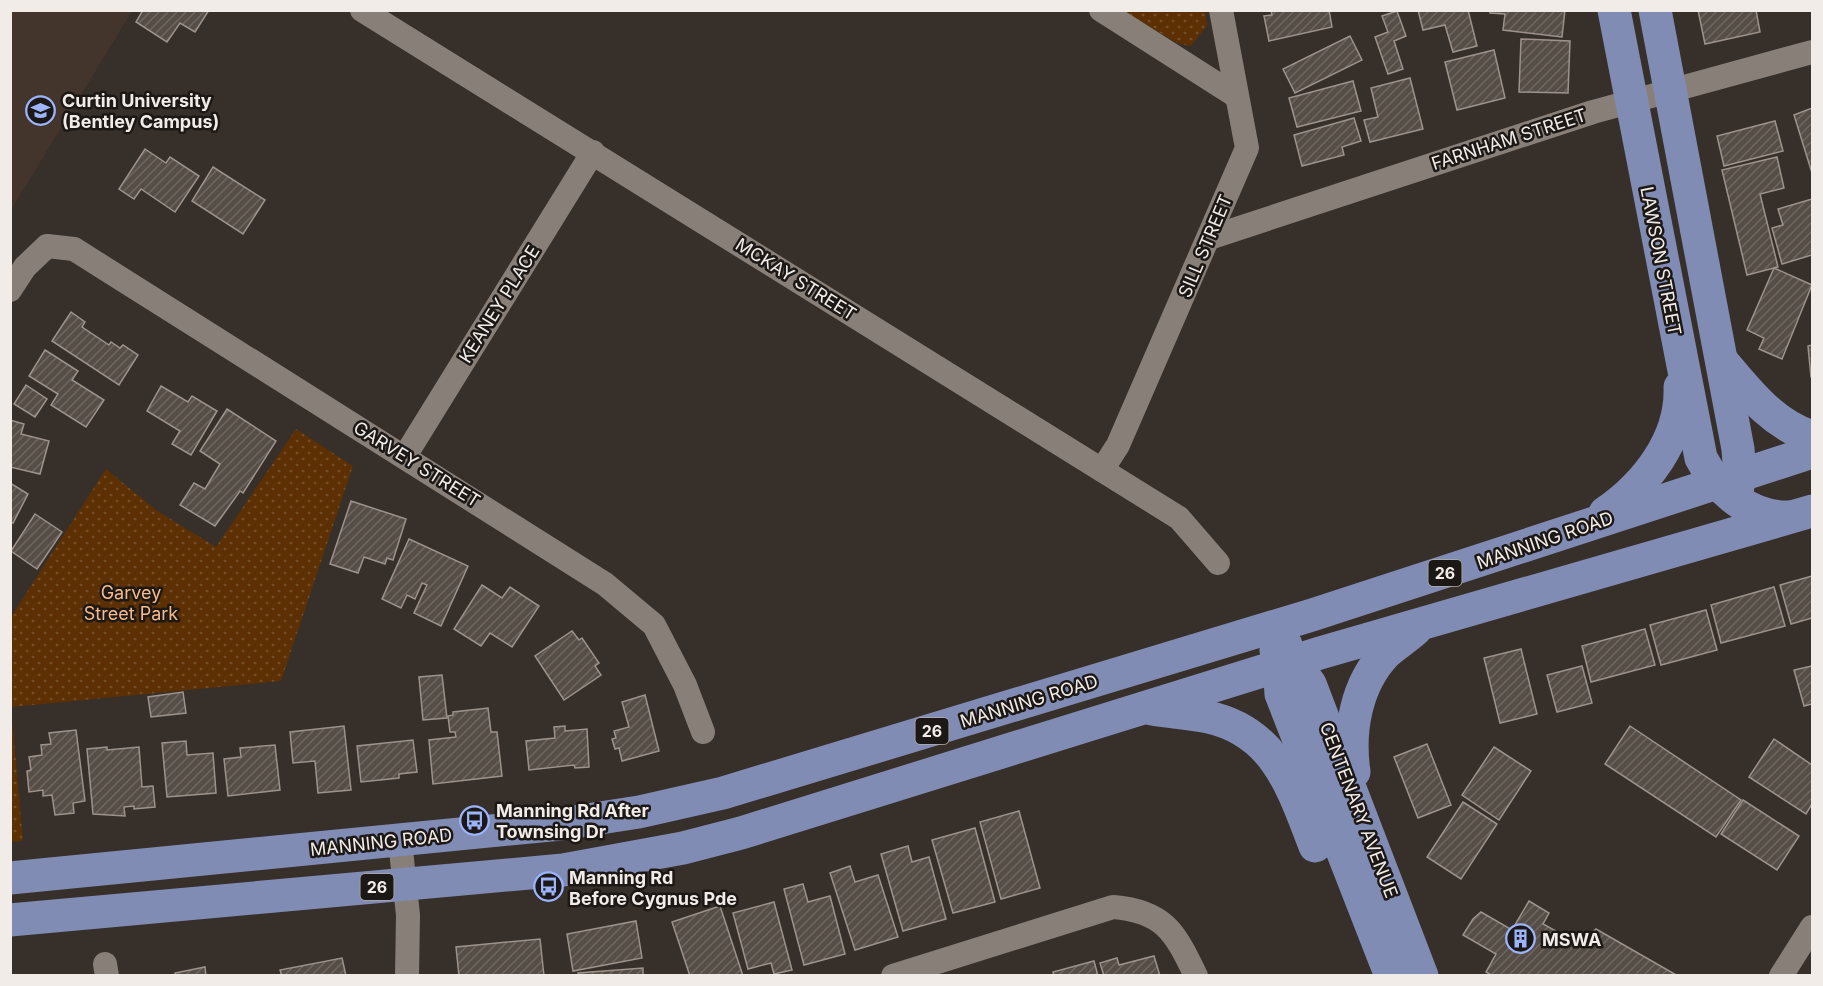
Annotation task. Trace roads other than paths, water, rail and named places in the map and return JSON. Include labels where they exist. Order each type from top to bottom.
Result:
[{"type":"main road","name":"LAWSON STREET","points":[[1614,10],[1630,102],[1701,458],[1758,513],[1778,517],[1802,514]]},
{"type":"main road","points":[[1655,10],[1738,449],[1731,486],[1732,509],[1715,532],[1691,546]]},
{"type":"main road","points":[[1577,528],[1621,501],[1641,481],[1660,456],[1670,438],[1680,395],[1679,352]]},
{"type":"main road","points":[[1722,361],[1766,410],[1786,427],[1812,437]]},
{"type":"main road","name":"MANNING ROAD","points":[[10,878],[400,841],[602,819],[723,793],[1312,615],[1577,528],[1731,486],[1812,452]]},
{"type":"main road","name":"26","points":[[10,920],[563,870],[683,848],[741,833],[1144,708],[1285,660],[1424,623],[1802,514]]},
{"type":"main road","points":[[1285,660],[1295,630],[1312,615]]},
{"type":"main road","points":[[1359,805],[1352,757],[1353,725],[1362,691],[1386,653],[1424,623]]},
{"type":"main road","name":"CENTENARY AVENUE","points":[[1237,638],[1259,642],[1285,660],[1310,684],[1359,805],[1422,975]]},
{"type":"main road","name":"CENTENARY AVENUE","points":[[1285,660],[1281,694],[1391,975]]},
{"type":"main road","points":[[1144,708],[1208,717],[1241,728],[1263,743],[1279,764],[1299,805],[1340,910],[1374,975]]},
{"type":"street","points":[[1101,10],[1236,96]]},
{"type":"street","name":"SILL STREET","points":[[1102,470],[1118,445],[1247,148],[1221,10]]},
{"type":"street","name":"MCKAY STREET","points":[[367,12],[1179,518],[1218,563]]},
{"type":"street","name":"FARNHAM STREET","points":[[1209,238],[1545,127],[1812,52]]},
{"type":"street","name":"KEANEY PLACE","points":[[405,456],[593,152]]},
{"type":"street","name":"GARVEY STREET","points":[[10,290],[25,267],[47,246],[74,249],[405,456],[605,584],[654,625],[685,685],[704,732]]},
{"type":"street","points":[[400,841],[408,915],[407,975]]},
{"type":"street","points":[[893,975],[1113,907],[1136,909],[1160,919],[1182,947],[1196,975]]},
{"type":"street","points":[[1781,975],[1812,927]]},
{"type":"place","name":"Curtin University (Bentley Campus)","points":[[41,110]]},
{"type":"place","name":"Manning Rd After Townsing Dr","points":[[475,820]]},
{"type":"place","name":"Manning Rd Before Cygnus Pde","points":[[548,887]]},
{"type":"place","name":"MSWA","points":[[1521,939]]},
{"type":"park label","name":"Garvey Street Park","points":[[131,602]]}]
